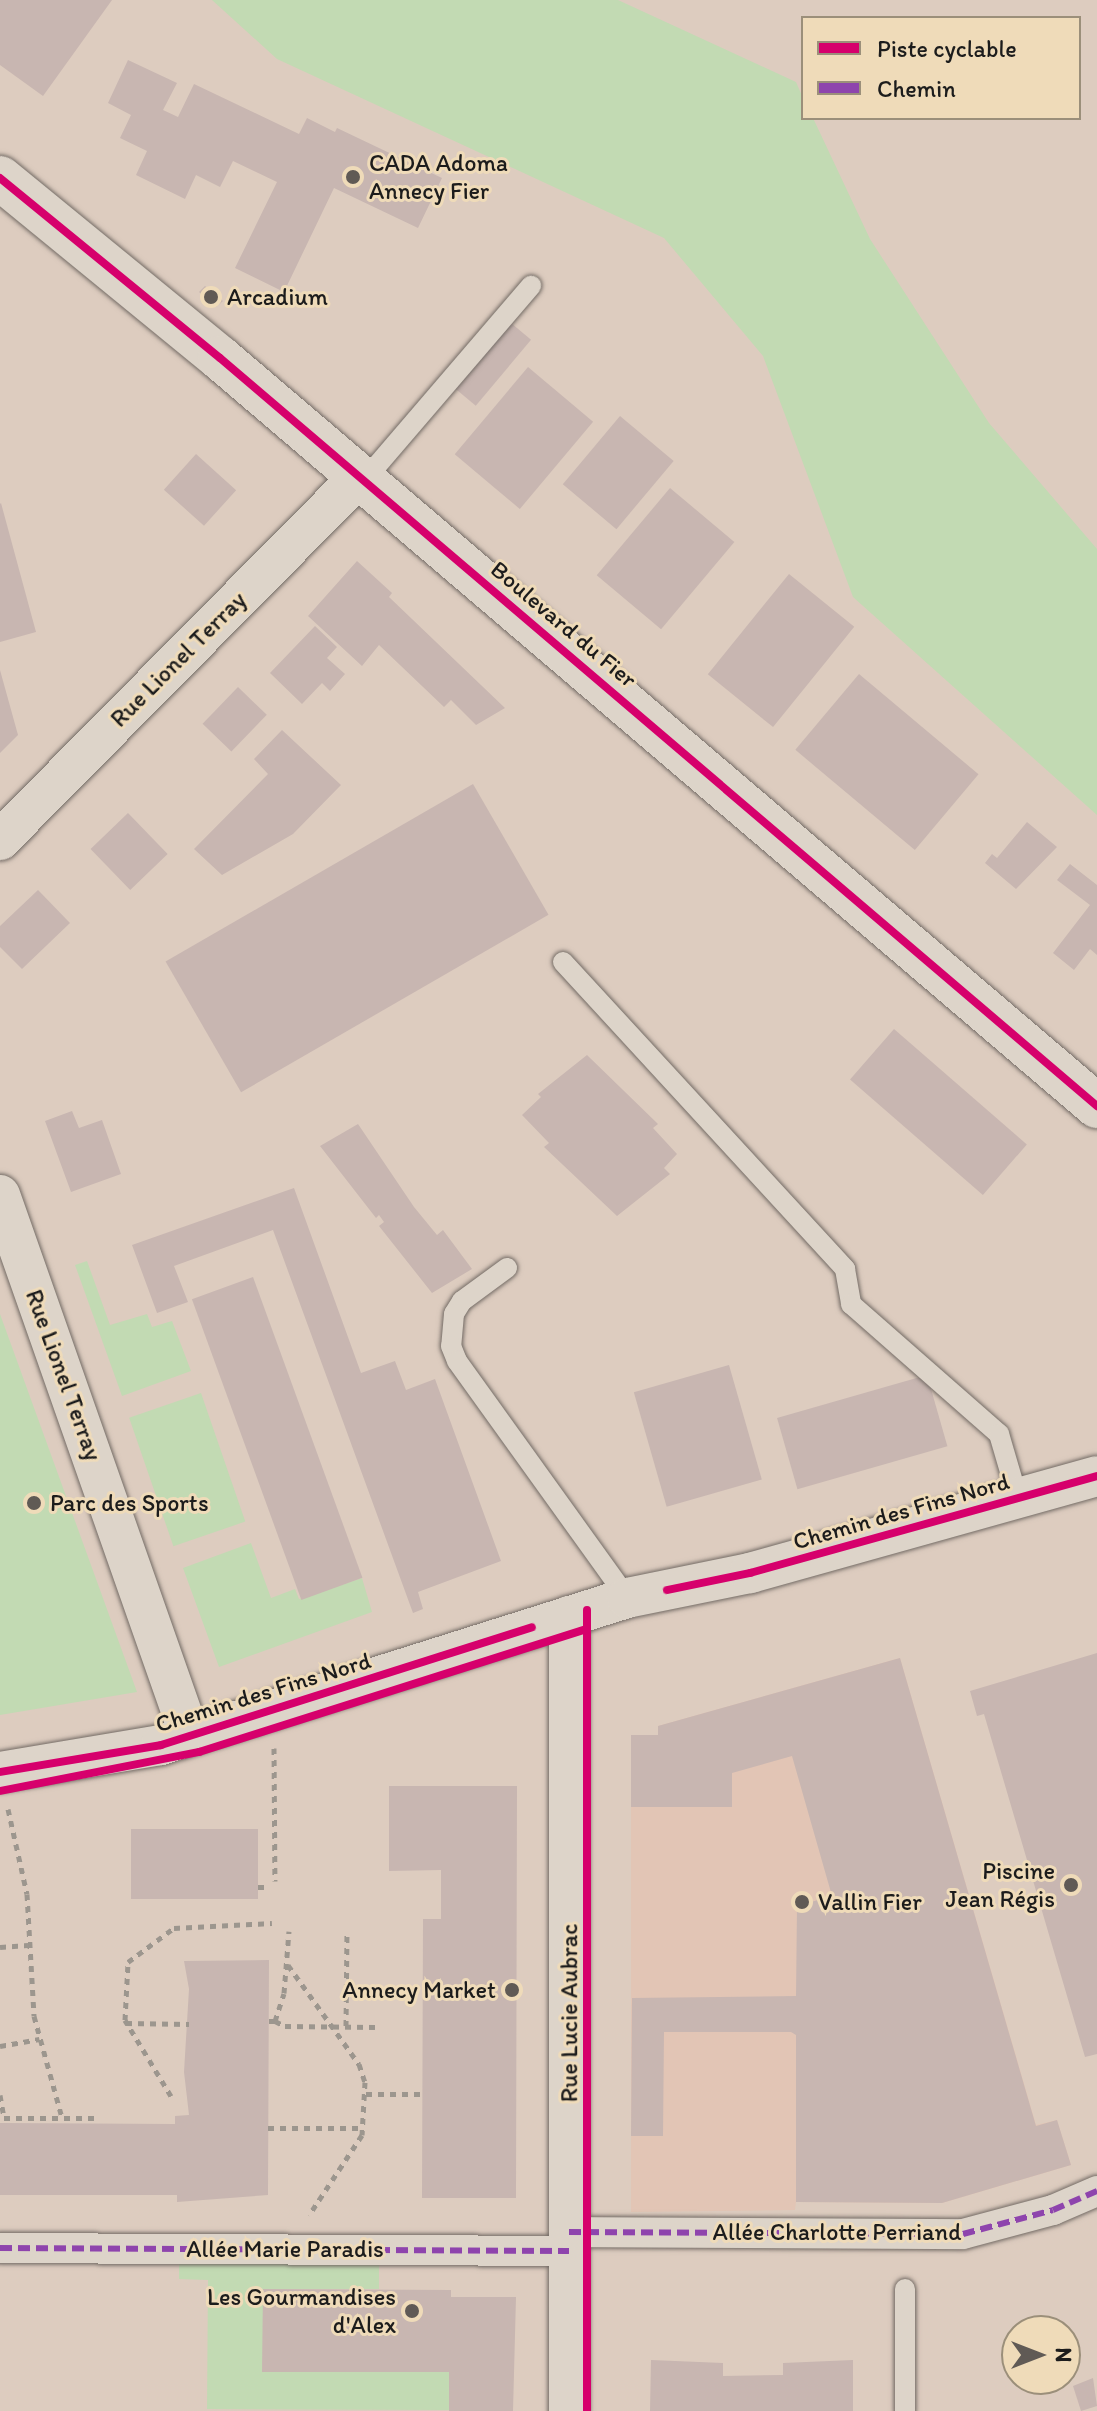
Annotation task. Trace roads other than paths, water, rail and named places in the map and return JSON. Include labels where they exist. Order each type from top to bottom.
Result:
[{"type":"main road","name":"Boulevard du Fier","points":[[0,178],[1097,1106]]},
{"type":"street","name":"Rue Lionel Terray","points":[[0,840],[360,481]]},
{"type":"street","name":"Rue Lionel Terray","points":[[0,1195],[190,1736]]},
{"type":"street","name":"Chemin des Fins Nord","points":[[0,1772],[190,1736],[627,1598],[750,1573],[1097,1476]]},
{"type":"street","name":"Rue Lucie Aubrac","points":[[569,1616],[569,2411]]},
{"type":"street","name":"Allée Charlotte Perriand","points":[[569,2242],[963,2234],[1053,2210],[1097,2191]]},
{"type":"street","name":"Allée Marie Paradis","points":[[0,2248],[305,2249],[569,2242]]},
{"type":"lane","points":[[360,481],[531,286]]},
{"type":"lane","points":[[563,962],[845,1269],[851,1304],[999,1434],[1018,1499]]},
{"type":"lane","points":[[507,1268],[462,1301],[454,1314],[451,1346],[457,1361],[627,1598]]},
{"type":"lane","points":[[905,2289],[905,2411]]},
{"type":"place","name":"CADA Adoma Annecy Fier","points":[[353,177]]},
{"type":"place","name":"Arcadium","points":[[211,297]]},
{"type":"place","name":"Parc des Sports","points":[[34,1503]]},
{"type":"place","name":"Piscine Jean Régis","points":[[1071,1885]]},
{"type":"place","name":"Vallin Fier","points":[[802,1902]]},
{"type":"place","name":"Annecy Market","points":[[512,1990]]},
{"type":"place","name":"Les Gourmandises d'Alex","points":[[412,2311]]}]
